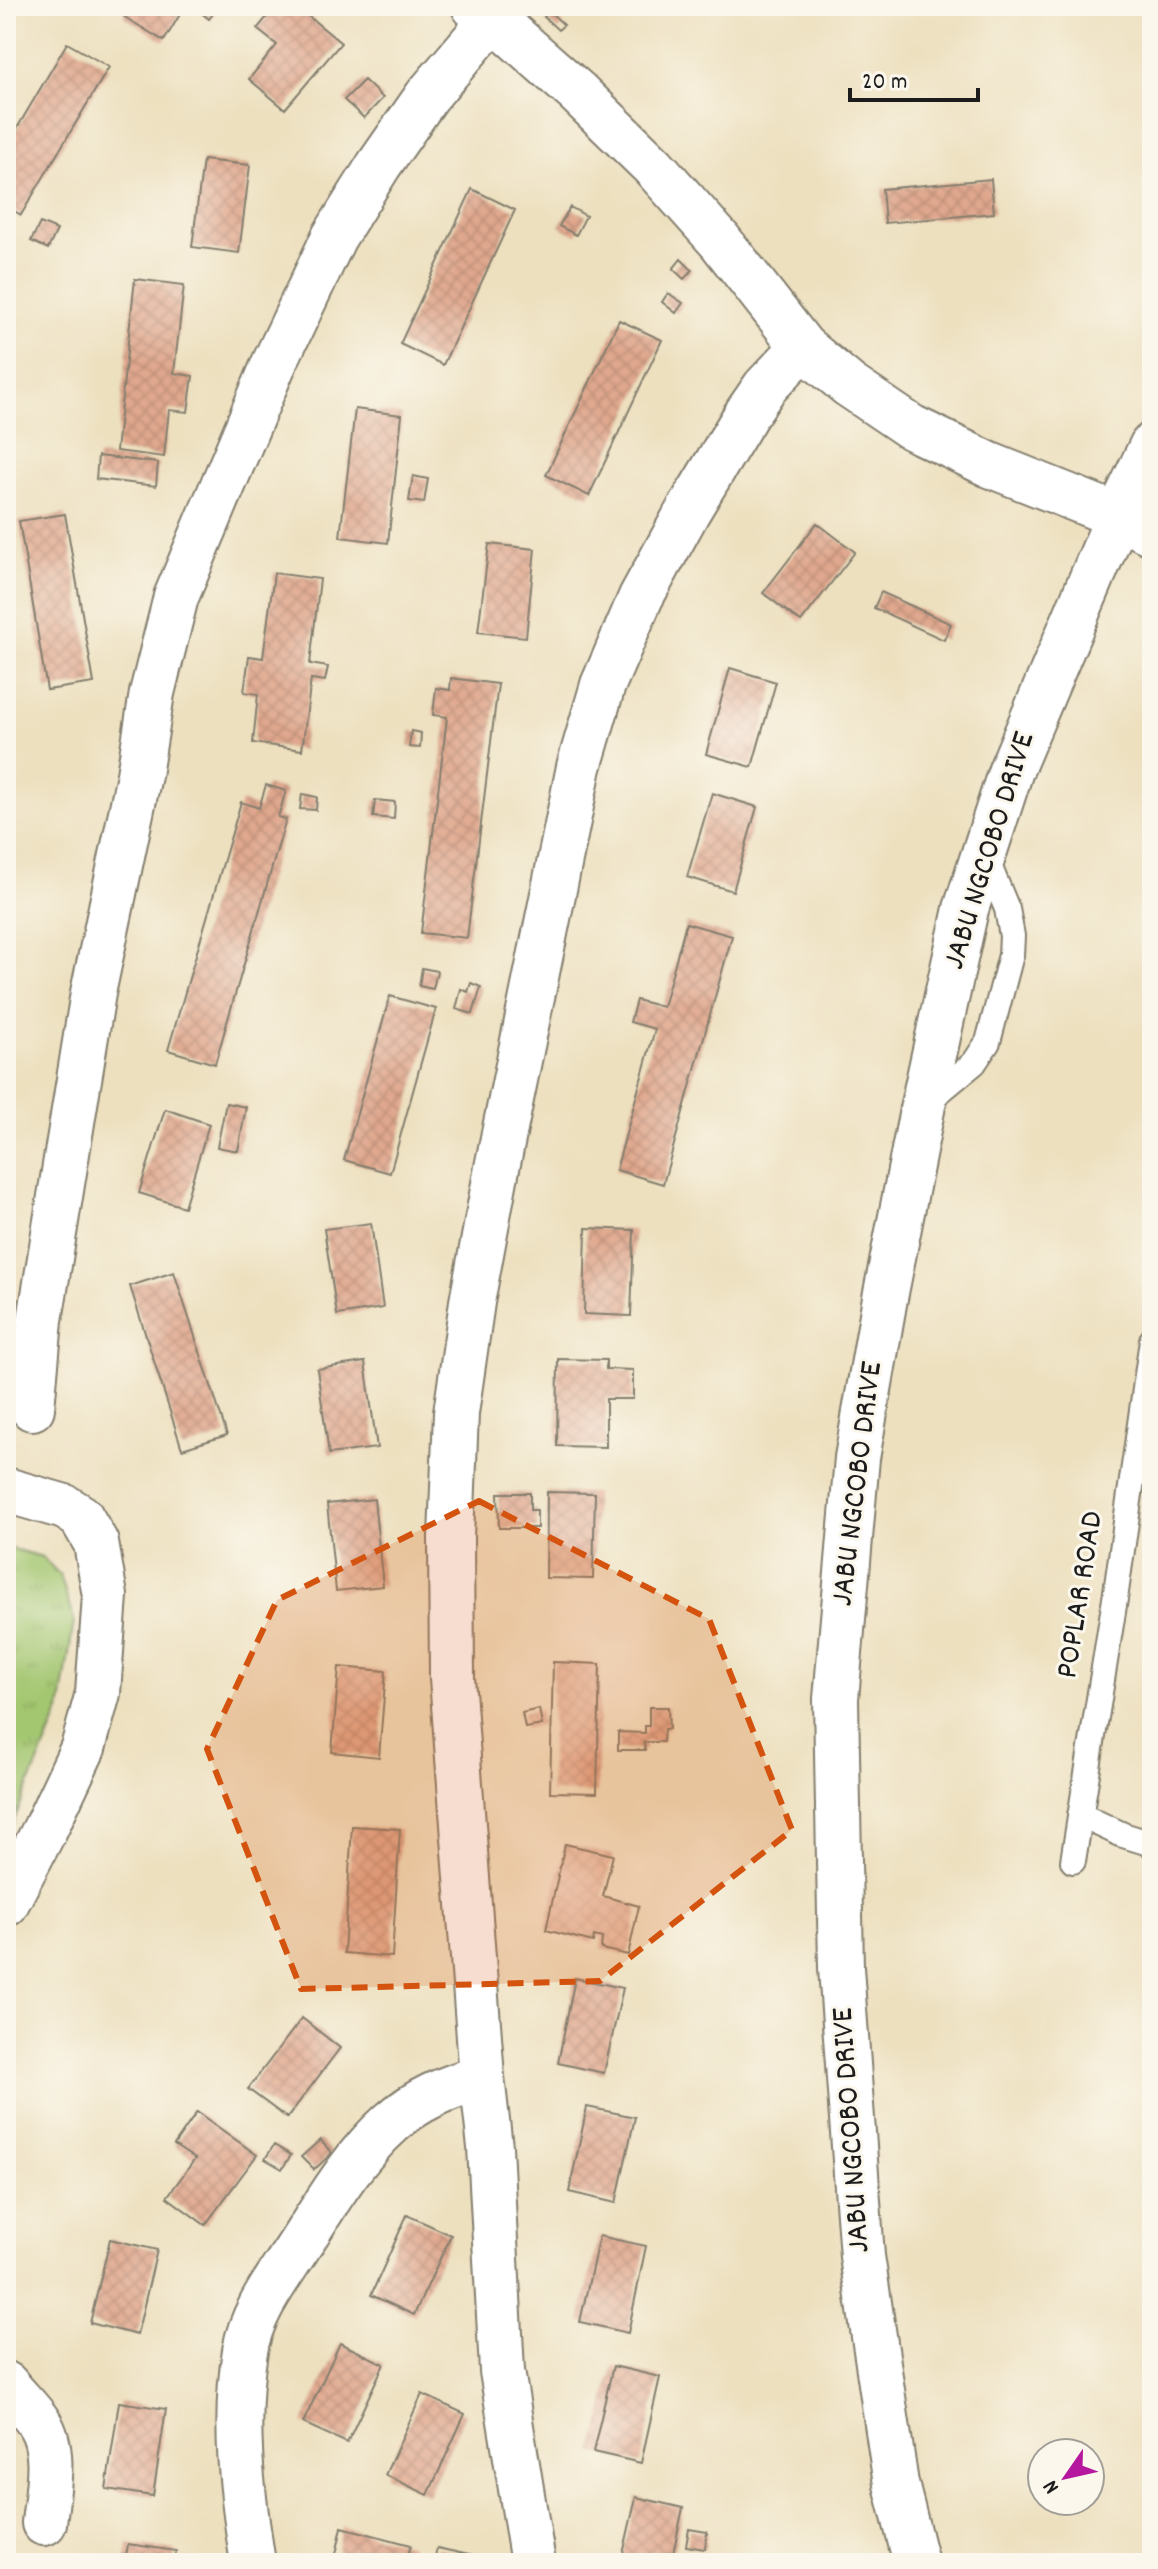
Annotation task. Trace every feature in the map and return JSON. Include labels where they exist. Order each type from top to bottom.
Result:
[{"type":"street","points":[[32,1408],[40,1320],[93,993],[139,775],[152,693],[176,597],[273,366],[334,237],[483,12],[577,92],[653,166],[720,241],[803,347],[849,385],[911,427],[990,465],[1135,524]]},
{"type":"street","points":[[533,2563],[502,2371],[490,2147],[452,1678],[451,1537],[456,1413],[472,1302],[497,1168],[579,767],[603,685],[641,597],[717,462],[765,387],[803,347]]},
{"type":"street","name":"JABU NGCOBO DRIVE","points":[[916,2563],[896,2484],[862,2256],[841,1968],[836,1699],[857,1458],[923,1105],[966,909],[1011,770],[1135,524],[1152,445]]},
{"type":"street","points":[[6,1490],[65,1507],[81,1517],[96,1543],[105,1596],[98,1693],[83,1748],[6,1904]]},
{"type":"street","points":[[253,2563],[241,2488],[240,2398],[245,2348],[261,2305],[336,2188],[368,2145],[393,2121],[430,2095],[482,2077]]},
{"type":"street","points":[[6,2384],[40,2425],[47,2442],[49,2469],[44,2523]]},
{"type":"lane","name":"POPLAR ROAD","points":[[1073,1861],[1152,1340]]},
{"type":"lane","points":[[1080,1815],[1123,1835],[1152,1844]]},
{"type":"highlighted area","points":[[479,1501],[709,1619],[792,1830],[600,1981],[301,1989],[207,1749],[277,1600]]},
{"type":"shaded area","points":[[1152,1605],[1152,1745],[1137,1721]]},
{"type":"green space","points":[[6,1547],[42,1557],[60,1575],[74,1621],[60,1711],[6,1839]]},
{"type":"building","points":[[129,6],[185,6],[164,41],[123,16]]},
{"type":"building","points":[[193,6],[219,6],[209,19]]},
{"type":"building","points":[[276,6],[296,6],[341,43],[285,109],[249,79],[277,45],[257,29]]},
{"type":"building","points":[[549,11],[564,25],[558,30],[544,17]]},
{"type":"building","points":[[67,43],[109,67],[21,215],[6,206],[6,147]]},
{"type":"building","points":[[364,80],[383,98],[364,118],[344,100]]},
{"type":"building","points":[[203,160],[250,165],[239,253],[192,247]]},
{"type":"building","points":[[991,179],[994,213],[885,223],[882,189]]},
{"type":"building","points":[[472,189],[515,210],[443,365],[400,344]]},
{"type":"building","points":[[570,207],[586,216],[576,235],[559,226]]},
{"type":"building","points":[[40,223],[57,230],[48,249],[31,241]]},
{"type":"building","points":[[681,259],[692,270],[684,279],[673,269]]},
{"type":"building","points":[[135,279],[184,285],[174,373],[193,376],[188,412],[169,410],[164,457],[116,451]]},
{"type":"building","points":[[668,293],[683,303],[676,313],[662,302]]},
{"type":"building","points":[[619,320],[662,340],[589,496],[546,475]]},
{"type":"building","points":[[355,409],[402,415],[388,543],[340,537]]},
{"type":"building","points":[[98,456],[158,463],[156,486],[96,479]]},
{"type":"building","points":[[413,476],[428,479],[424,503],[409,501]]},
{"type":"building","points":[[65,514],[94,683],[47,690],[19,521]]},
{"type":"building","points":[[817,523],[855,552],[801,622],[763,593]]},
{"type":"building","points":[[489,544],[535,549],[526,637],[478,632]]},
{"type":"building","points":[[274,573],[320,579],[310,664],[328,667],[325,681],[311,679],[302,750],[253,743],[258,694],[244,692],[249,656],[263,658]]},
{"type":"building","points":[[881,592],[951,624],[944,640],[874,608]]},
{"type":"building","points":[[730,668],[776,682],[752,767],[706,754]]},
{"type":"building","points":[[451,678],[498,684],[467,938],[421,933],[447,717],[433,715],[436,688],[450,690]]},
{"type":"building","points":[[411,731],[421,733],[420,748],[409,747]]},
{"type":"building","points":[[266,785],[286,791],[278,817],[286,819],[215,1064],[168,1050],[241,802],[259,808]]},
{"type":"building","points":[[712,793],[757,807],[733,891],[687,877]]},
{"type":"building","points":[[302,794],[317,797],[316,810],[300,809]]},
{"type":"building","points":[[375,800],[395,802],[394,819],[373,817]]},
{"type":"building","points":[[6,808],[14,810],[7,842],[6,842]]},
{"type":"building","points":[[686,923],[732,936],[663,1184],[616,1170],[655,1029],[630,1022],[636,1000],[663,1007]]},
{"type":"building","points":[[422,968],[437,971],[433,989],[419,986]]},
{"type":"building","points":[[471,983],[481,987],[473,1014],[456,1009],[461,989],[468,992]]},
{"type":"building","points":[[390,996],[436,1009],[390,1173],[344,1160]]},
{"type":"building","points":[[226,1103],[246,1107],[238,1151],[217,1147]]},
{"type":"building","points":[[165,1109],[209,1124],[184,1207],[139,1193]]},
{"type":"building","points":[[371,1223],[383,1308],[337,1315],[324,1229]]},
{"type":"building","points":[[586,1228],[634,1230],[631,1316],[584,1314]]},
{"type":"building","points":[[174,1272],[227,1435],[182,1449],[130,1286]]},
{"type":"building","points":[[558,1359],[606,1360],[606,1369],[633,1370],[633,1399],[606,1399],[606,1447],[557,1446]]},
{"type":"building","points":[[365,1362],[377,1448],[329,1454],[317,1369]]},
{"type":"building","points":[[547,1492],[595,1493],[593,1579],[546,1578]]},
{"type":"building","points":[[498,1493],[530,1493],[530,1510],[537,1510],[537,1528],[499,1528]]},
{"type":"building","points":[[374,1499],[383,1586],[336,1591],[327,1504]]},
{"type":"building","points":[[553,1662],[600,1664],[597,1793],[550,1792]]},
{"type":"building","points":[[339,1667],[386,1671],[379,1757],[332,1752]]},
{"type":"building","points":[[649,1707],[668,1707],[669,1729],[664,1729],[663,1742],[644,1742],[645,1750],[618,1750],[618,1732],[645,1733],[645,1726],[649,1726]]},
{"type":"building","points":[[539,1709],[542,1725],[525,1728],[522,1713]]},
{"type":"building","points":[[352,1826],[400,1829],[392,1957],[344,1953]]},
{"type":"building","points":[[565,1844],[613,1855],[603,1896],[639,1906],[628,1955],[601,1949],[602,1938],[594,1936],[593,1942],[546,1930]]},
{"type":"building","points":[[575,1978],[623,1988],[604,2073],[558,2063]]},
{"type":"building","points":[[302,2018],[340,2048],[287,2118],[248,2089]]},
{"type":"building","points":[[587,2107],[635,2117],[616,2203],[569,2192]]},
{"type":"building","points":[[197,2112],[257,2155],[205,2225],[167,2197],[195,2159],[174,2145]]},
{"type":"building","points":[[320,2140],[332,2153],[314,2170],[301,2157]]},
{"type":"building","points":[[274,2145],[291,2155],[282,2169],[265,2159]]},
{"type":"building","points":[[407,2215],[451,2235],[414,2315],[371,2295]]},
{"type":"building","points":[[599,2236],[646,2246],[628,2333],[580,2322]]},
{"type":"building","points":[[110,2239],[157,2250],[137,2335],[90,2323]]},
{"type":"building","points":[[340,2343],[384,2364],[347,2443],[303,2423]]},
{"type":"building","points":[[613,2366],[660,2377],[641,2463],[593,2452]]},
{"type":"building","points":[[422,2394],[465,2414],[428,2495],[385,2475]]},
{"type":"building","points":[[119,2402],[166,2409],[153,2496],[106,2489]]},
{"type":"building","points":[[636,2497],[683,2508],[671,2563],[621,2563]]},
{"type":"building","points":[[342,2527],[411,2545],[406,2563],[334,2563]]},
{"type":"building","points":[[689,2529],[707,2532],[705,2549],[686,2546]]},
{"type":"building","points":[[128,2544],[176,2551],[174,2563],[125,2563]]},
{"type":"building","points":[[437,2548],[483,2558],[481,2563],[434,2563]]}]
